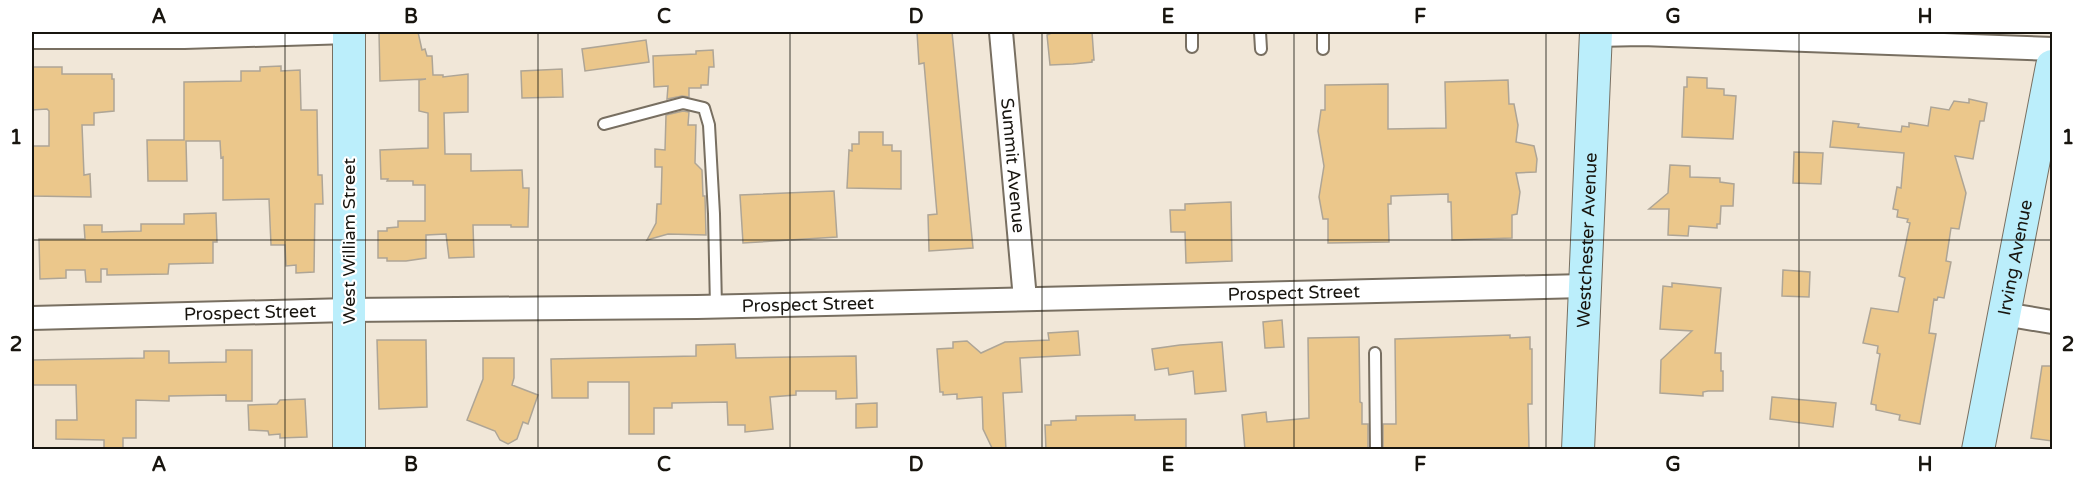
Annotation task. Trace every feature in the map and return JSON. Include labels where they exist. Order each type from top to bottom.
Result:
[{"type":"street","points":[[32,37],[184,37],[349,32]]},
{"type":"street","name":"West William Street","points":[[349,32],[349,450]]},
{"type":"street","name":"Summit Avenue","points":[[1000,32],[1025,299]]},
{"type":"street","points":[[1596,33],[2052,50]]},
{"type":"street","name":"Westchester Avenue","points":[[1578,450],[1596,33]]},
{"type":"street","name":"Irving Avenue","points":[[1978,450],[2052,66]]},
{"type":"street","name":"Prospect Street","points":[[32,318],[348,310],[716,307],[1584,286]]},
{"type":"street","points":[[2004,314],[2052,322]]},
{"type":"lane","points":[[1192,32],[1192,47]]},
{"type":"lane","points":[[1260,32],[1261,49]]},
{"type":"lane","points":[[1323,32],[1323,49]]},
{"type":"lane","points":[[604,124],[683,104],[704,108],[709,124],[714,202],[716,307]]},
{"type":"lane","points":[[1375,353],[1376,450]]},
{"type":"building","points":[[379,32],[418,32],[422,50],[425,49],[427,56],[432,56],[433,75],[443,75],[443,77],[468,74],[468,112],[444,113],[445,154],[471,154],[471,171],[522,170],[523,188],[529,188],[528,227],[473,225],[474,257],[449,258],[446,234],[426,235],[426,258],[387,261],[387,258],[378,258],[378,231],[398,227],[398,221],[425,221],[425,185],[413,185],[413,181],[381,179],[380,150],[428,148],[428,113],[419,111],[419,80],[426,79],[380,81]]},
{"type":"building","points":[[917,32],[952,32],[973,248],[929,251],[928,215],[937,214],[924,63],[919,64]]},
{"type":"building","points":[[1054,32],[1092,32],[1094,60],[1050,65],[1047,35]]},
{"type":"building","points":[[646,40],[649,62],[585,71],[582,49]]},
{"type":"building","points":[[713,50],[714,67],[709,67],[708,85],[701,85],[701,88],[689,88],[689,97],[667,99],[668,86],[654,87],[653,56],[696,54],[696,51]]},
{"type":"building","points":[[281,66],[281,71],[300,70],[301,110],[317,110],[318,175],[322,175],[323,204],[315,204],[314,272],[296,273],[296,265],[286,266],[285,245],[271,245],[269,199],[223,200],[223,157],[221,158],[220,141],[186,141],[187,181],[148,181],[147,140],[184,140],[184,82],[241,81],[241,71],[260,71],[260,67]]},
{"type":"building","points":[[32,67],[62,67],[62,74],[112,74],[114,111],[94,113],[94,125],[82,125],[84,175],[90,174],[91,197],[32,196],[32,146],[49,146],[49,111],[47,109],[32,110]]},
{"type":"building","points":[[562,69],[563,97],[522,98],[521,71]]},
{"type":"building","points":[[1687,77],[1707,78],[1707,88],[1724,89],[1724,95],[1736,96],[1733,139],[1682,137],[1684,87],[1687,87]]},
{"type":"building","points":[[1508,80],[1509,104],[1514,104],[1518,125],[1516,142],[1534,146],[1537,159],[1536,172],[1516,173],[1520,192],[1517,214],[1512,215],[1512,238],[1452,240],[1451,202],[1448,202],[1448,194],[1391,196],[1391,204],[1388,204],[1389,242],[1328,243],[1328,219],[1323,219],[1319,197],[1324,166],[1318,131],[1321,110],[1325,110],[1325,85],[1388,84],[1388,129],[1446,128],[1445,82]]},
{"type":"building","points":[[1969,99],[1987,103],[1984,121],[1980,121],[1973,159],[1955,156],[1966,193],[1959,229],[1951,228],[1946,261],[1951,262],[1944,298],[1934,299],[1929,333],[1936,334],[1920,424],[1899,420],[1900,415],[1876,410],[1876,405],[1871,404],[1880,354],[1877,353],[1878,346],[1863,343],[1871,308],[1898,312],[1905,278],[1899,276],[1910,223],[1907,222],[1908,219],[1897,217],[1898,210],[1893,209],[1897,187],[1901,188],[1904,153],[1830,147],[1833,121],[1859,124],[1858,127],[1901,132],[1902,126],[1909,127],[1909,123],[1928,126],[1931,107],[1949,110],[1954,101],[1969,103]]},
{"type":"building","points":[[689,112],[688,125],[696,125],[695,163],[702,170],[706,235],[668,234],[647,240],[656,223],[657,204],[661,204],[662,167],[655,167],[655,149],[665,150],[666,115]]},
{"type":"building","points":[[859,132],[883,132],[883,145],[892,145],[892,151],[901,151],[901,189],[847,188],[849,150],[852,151],[852,144],[859,144]]},
{"type":"building","points":[[1794,152],[1823,153],[1821,184],[1793,183]]},
{"type":"building","points":[[1670,165],[1690,166],[1690,177],[1720,178],[1720,182],[1734,184],[1733,206],[1721,206],[1720,224],[1717,224],[1717,228],[1689,226],[1688,236],[1668,235],[1669,209],[1649,209],[1668,193]]},
{"type":"building","points":[[834,191],[837,237],[743,243],[740,195]]},
{"type":"building","points":[[1231,202],[1232,261],[1186,263],[1185,232],[1171,232],[1170,210],[1185,210],[1185,204]]},
{"type":"building","points":[[216,213],[217,242],[213,242],[213,263],[169,264],[168,274],[107,275],[107,269],[101,269],[101,282],[86,282],[85,270],[66,270],[66,278],[40,279],[39,239],[85,239],[84,225],[102,225],[102,232],[141,231],[141,224],[184,224],[184,214]]},
{"type":"building","points":[[1783,270],[1810,272],[1809,297],[1782,296]]},
{"type":"building","points":[[1672,283],[1721,288],[1715,353],[1721,353],[1723,391],[1703,392],[1703,396],[1660,393],[1661,360],[1692,331],[1660,329],[1663,286],[1672,287]]},
{"type":"building","points":[[1282,320],[1284,347],[1265,348],[1263,322]]},
{"type":"building","points":[[1078,331],[1080,355],[1020,358],[1022,392],[1003,393],[1006,450],[993,450],[983,429],[982,397],[957,399],[957,394],[943,395],[943,392],[940,392],[937,349],[953,348],[953,342],[967,341],[981,353],[1005,342],[1049,340],[1048,333]]},
{"type":"building","points":[[1510,335],[1510,338],[1530,337],[1532,404],[1528,404],[1529,448],[1383,450],[1383,424],[1396,424],[1395,339]]},
{"type":"building","points":[[1359,337],[1360,402],[1362,403],[1362,424],[1368,424],[1368,450],[1245,450],[1242,415],[1266,412],[1267,422],[1309,418],[1308,338]]},
{"type":"building","points":[[377,340],[426,340],[427,407],[379,409]]},
{"type":"building","points":[[1222,342],[1226,391],[1195,394],[1193,371],[1169,375],[1168,368],[1155,370],[1152,349]]},
{"type":"building","points":[[735,344],[736,358],[856,356],[857,398],[836,399],[836,391],[796,391],[796,395],[770,397],[773,429],[745,432],[745,425],[728,425],[727,402],[672,403],[672,408],[654,408],[654,434],[629,434],[629,382],[588,382],[588,398],[552,398],[551,359],[696,356],[696,345]]},
{"type":"building","points":[[226,350],[252,350],[252,401],[226,401],[226,395],[169,396],[169,401],[136,400],[136,438],[123,438],[123,450],[104,450],[104,440],[56,439],[56,420],[77,420],[76,385],[32,385],[32,360],[144,358],[144,351],[169,351],[169,363],[226,362]]},
{"type":"building","points":[[483,358],[514,358],[512,385],[538,395],[528,424],[523,422],[517,439],[508,444],[500,440],[495,431],[467,420],[483,379]]},
{"type":"building","points":[[2042,366],[2052,366],[2052,441],[2031,438]]},
{"type":"building","points":[[1772,397],[1836,403],[1833,427],[1770,419]]},
{"type":"building","points":[[305,399],[307,437],[280,438],[280,434],[269,435],[268,431],[249,430],[248,405],[277,404],[280,400]]},
{"type":"building","points":[[877,403],[877,427],[856,428],[856,404]]},
{"type":"building","points":[[1135,415],[1135,420],[1186,419],[1186,450],[1046,450],[1045,425],[1051,425],[1051,421],[1076,420],[1076,416]]}]
